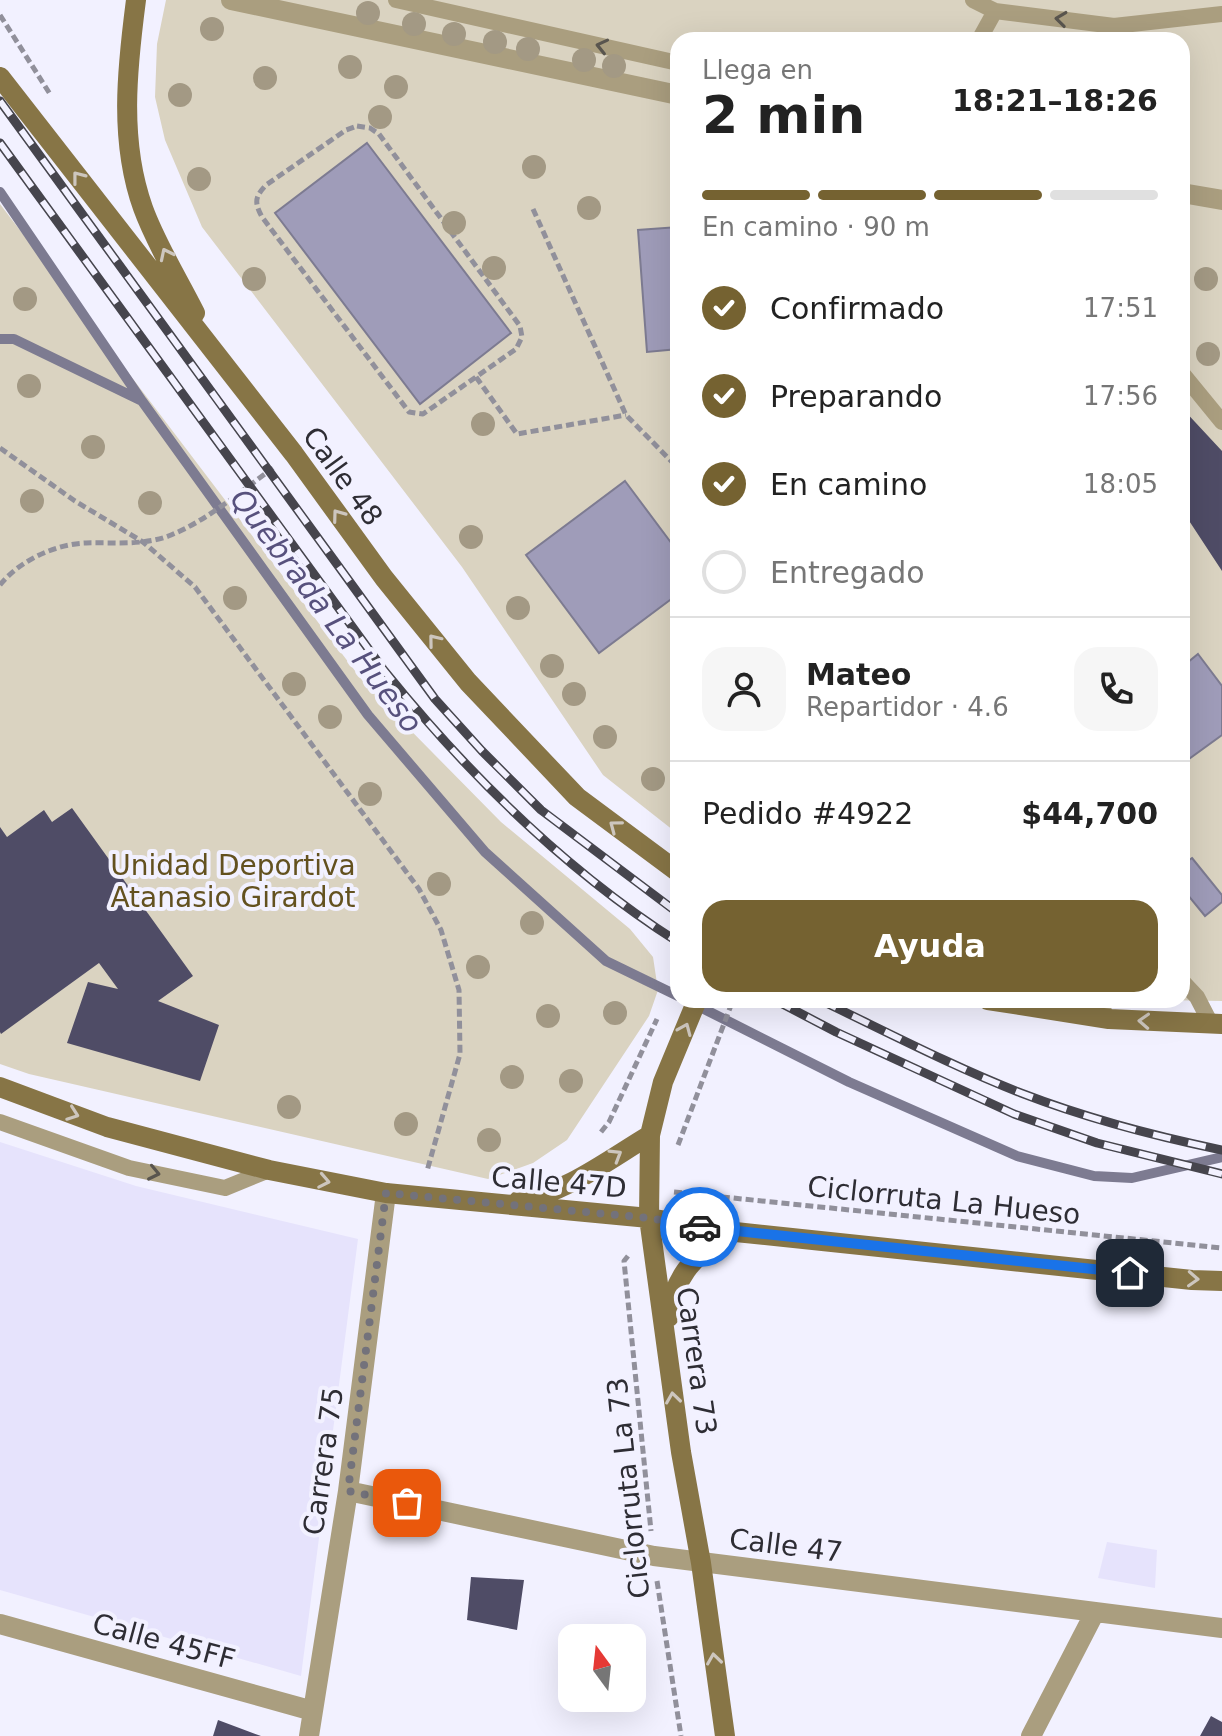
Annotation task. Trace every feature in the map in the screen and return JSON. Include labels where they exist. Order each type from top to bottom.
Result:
[{"type":"main road","points":[[136,0],[129,52],[127,106],[130,153],[143,208],[212,349]]},
{"type":"main road","name":"Calle 48","points":[[0,77],[294,454],[384,578],[468,682],[577,797],[670,866]]},
{"type":"main road","name":"Carrera 73","points":[[694,1008],[663,1082],[650,1135],[649,1218],[725,1736]]},
{"type":"main road","points":[[1039,1008],[1109,1019],[1217,1024]]},
{"type":"main road","name":"Calle 47D","points":[[0,1087],[107,1127],[269,1170],[386,1193],[649,1218],[726,1231],[1222,1281]]},
{"type":"main road","points":[[494,1205],[536,1198],[577,1180],[650,1135]]},
{"type":"main road","points":[[666,1345],[671,1301],[678,1278],[697,1255],[726,1231]]},
{"type":"street","points":[[231,0],[670,93]]},
{"type":"street","points":[[1190,194],[1222,200]]},
{"type":"street","name":"Carrera 75","points":[[309,1736],[348,1491],[386,1193]]},
{"type":"street","name":"Calle 47","points":[[348,1491],[654,1556],[1222,1628]]},
{"type":"street","points":[[1031,1736],[1095,1612]]},
{"type":"street","name":"Calle 45FF","points":[[0,1624],[313,1711]]},
{"type":"lane","points":[[396,0],[670,61]]},
{"type":"lane","points":[[973,0],[995,11],[1114,26],[1222,14]]},
{"type":"lane","points":[[983,32],[995,11]]},
{"type":"lane","points":[[1190,383],[1222,422]]},
{"type":"lane","points":[[1190,990],[1217,1024]]},
{"type":"lane","points":[[1101,1008],[1109,1019]]},
{"type":"lane","points":[[0,1122],[129,1168],[225,1188],[269,1170]]},
{"type":"path","points":[[0,15],[56,103]]},
{"type":"path","points":[[365,126],[379,134],[520,326],[522,337],[516,349],[476,377],[423,414],[409,412],[262,217],[256,205],[257,194],[346,130],[365,126]]},
{"type":"path","points":[[533,209],[626,415],[670,460]]},
{"type":"path","points":[[476,377],[517,434],[626,415]]},
{"type":"path","points":[[0,448],[75,501],[143,542],[195,587],[419,889],[441,930],[459,990],[460,1054],[425,1178]]},
{"type":"path","points":[[0,585],[34,557],[81,543],[143,542],[168,537],[277,465]]},
{"type":"path","points":[[677,1147],[730,1008]]},
{"type":"path","points":[[600,1134],[609,1122],[642,1051]]},
{"type":"path","name":"Ciclorruta La Hueso","points":[[661,1191],[1222,1248]]},
{"type":"path","name":"Ciclorruta La 73","points":[[631,1250],[624,1261],[654,1556],[681,1736]]},
{"type":"shaded area","points":[[367,143],[511,333],[420,404],[275,213]]},
{"type":"shaded area","points":[[670,228],[670,350],[647,352],[638,230]]},
{"type":"shaded area","points":[[625,481],[670,541],[670,600],[599,653],[526,555]]},
{"type":"shaded area","points":[[1198,654],[1222,686],[1222,735],[1190,758],[1190,660]]},
{"type":"shaded area","points":[[1192,858],[1222,895],[1222,902],[1205,916],[1190,898]]},
{"type":"shaded area","points":[[0,1142],[136,1186],[358,1239],[301,1676],[0,1590]]},
{"type":"shaded area","points":[[1107,1542],[1157,1550],[1155,1588],[1098,1578]]},
{"type":"green space","points":[[166,0],[1222,0],[1222,1001],[1190,1000],[1190,32],[670,32],[670,828],[603,775],[462,567],[202,227],[165,140],[155,97],[157,44]]},
{"type":"green space","name":"Unidad Deportiva Atanasio Girardot","points":[[0,204],[365,684],[501,822],[630,929],[653,957],[658,990],[649,1016],[567,1140],[533,1163],[488,1179],[29,1074],[0,1064]]},
{"type":"building","points":[[1190,417],[1222,451],[1222,571],[1190,522]]},
{"type":"building","points":[[72,808],[193,976],[158,1001],[219,1025],[200,1081],[67,1043],[88,982],[118,989],[99,963],[0,1032],[0,827],[7,837],[44,810],[52,822]]},
{"type":"building","points":[[471,1577],[524,1580],[517,1630],[467,1620]]},
{"type":"building","points":[[1211,1716],[1222,1722],[1222,1736],[1200,1736]]},
{"type":"building","points":[[218,1720],[261,1736],[213,1736]]},
{"type":"waterway","name":"Quebrada La Hueso","points":[[0,192],[142,401],[368,715],[485,852],[606,961],[670,992]]},
{"type":"waterway","points":[[0,339],[14,339],[140,400]]},
{"type":"waterway","name":"Quebrada La Hueso","points":[[702,1008],[849,1082],[1017,1156],[1094,1176],[1132,1178],[1222,1157]]},
{"type":"railway","points":[[0,101],[435,699],[541,810],[670,907]]},
{"type":"railway","points":[[0,143],[383,669],[415,708],[520,818],[596,884],[670,937]]},
{"type":"railway","points":[[790,1008],[1014,1114],[1097,1143],[1222,1174]]},
{"type":"railway","points":[[837,1008],[1021,1093],[1120,1126],[1222,1150]]},
{"type":"way so far","points":[[407,1503],[348,1491],[386,1193],[649,1218],[700,1227]]},
{"type":"route","points":[[700,1227],[1130,1273]]}]
